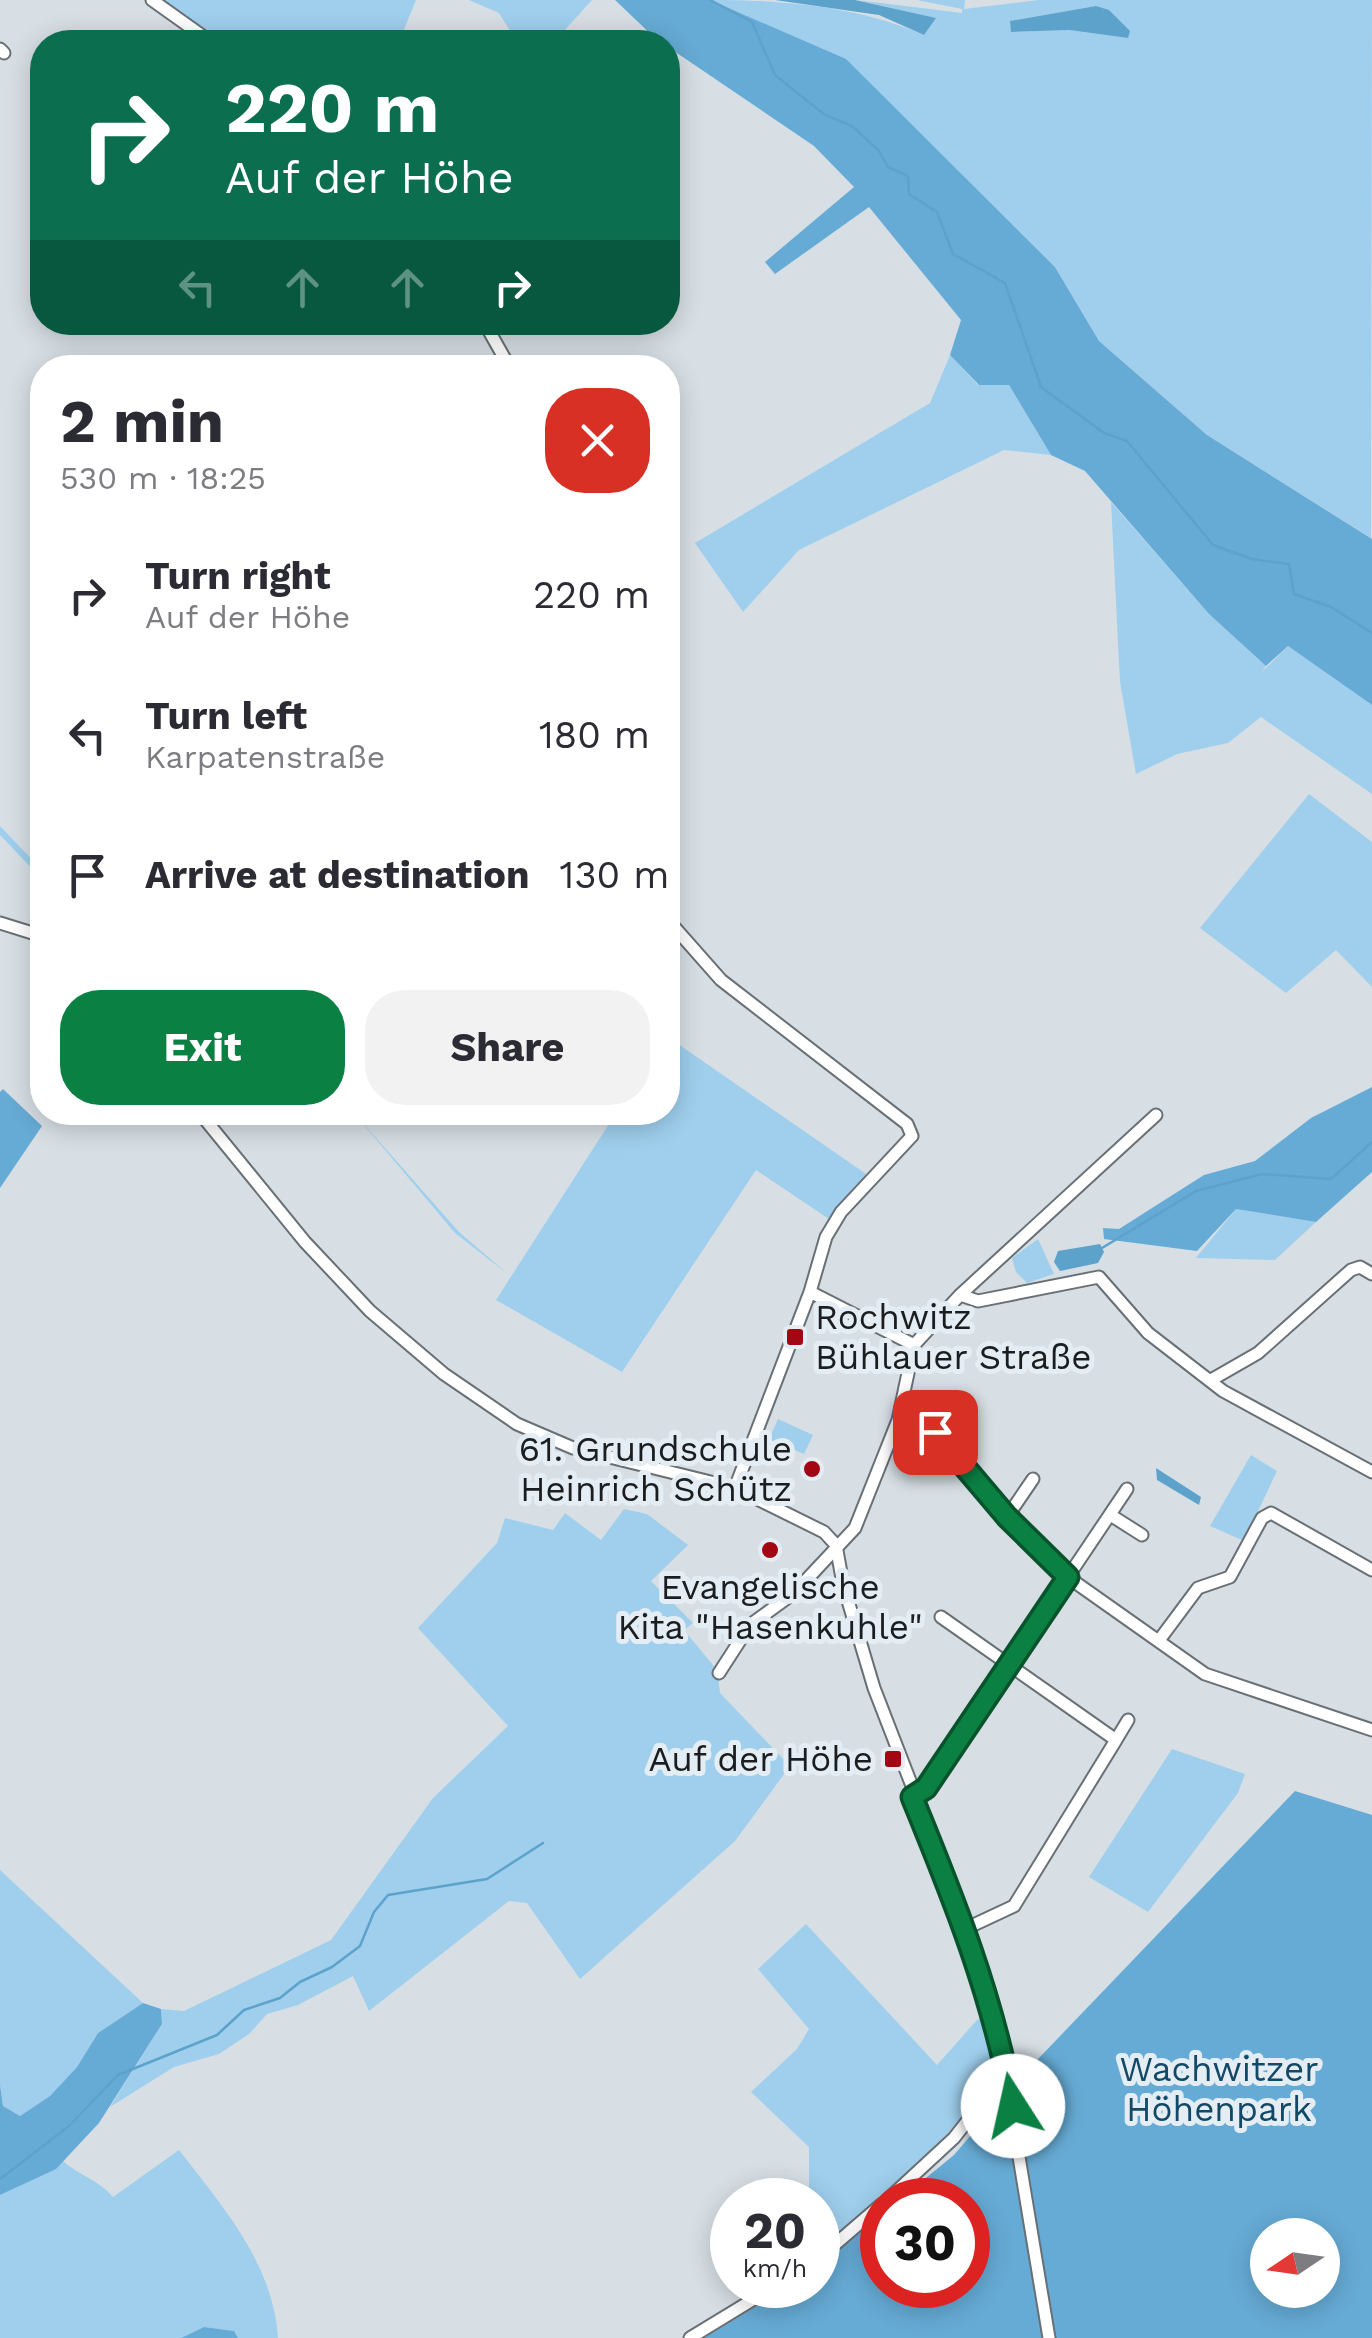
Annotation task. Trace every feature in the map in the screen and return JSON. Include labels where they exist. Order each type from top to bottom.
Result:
[{"type":"street","points":[[152,0],[194,30]]},
{"type":"street","points":[[0,923],[30,932]]},
{"type":"street","points":[[680,934],[721,980],[907,1124],[912,1136],[833,1223],[735,1488]]},
{"type":"street","points":[[718,1673],[750,1625],[794,1593],[855,1528],[905,1397],[914,1344],[960,1295],[1156,1115]]},
{"type":"street","points":[[210,1125],[305,1242],[370,1311],[444,1374],[517,1424],[573,1448],[735,1488],[824,1532],[836,1546],[874,1688],[912,1797],[967,1928],[994,2010],[1049,2338]]},
{"type":"street","points":[[1211,1380],[1258,1353],[1351,1270],[1360,1266],[1372,1274]]},
{"type":"street","points":[[960,1295],[978,1301],[1100,1277],[1148,1332],[1223,1392],[1372,1472]]},
{"type":"street","points":[[810,1292],[914,1344]]},
{"type":"street","points":[[935,1432],[1007,1517],[1068,1577],[1220,1680],[1372,1730]]},
{"type":"street","points":[[1007,1517],[1033,1479]]},
{"type":"street","points":[[912,1797],[926,1788],[1127,1489]]},
{"type":"street","points":[[1160,1639],[1198,1588],[1230,1577],[1262,1518],[1271,1514],[1372,1570]]},
{"type":"street","points":[[1112,1516],[1142,1535]]},
{"type":"street","points":[[942,1617],[1116,1740]]},
{"type":"street","points":[[967,1928],[1014,1906],[1128,1720]]},
{"type":"street","points":[[911,2178],[954,2138],[990,2092],[1008,2082]]},
{"type":"street","points":[[840,2240],[860,2223]]},
{"type":"street","points":[[690,2338],[739,2308]]},
{"type":"shaded area","points":[[160,0],[416,0],[404,30],[196,30]]},
{"type":"shaded area","points":[[469,0],[592,0],[565,30],[510,30],[499,13]]},
{"type":"shaded area","points":[[710,0],[765,1],[846,11],[924,35],[935,18],[856,0],[962,13],[962,9],[917,0],[965,0],[964,9],[1039,0],[1372,0],[1371,538],[1207,435],[1099,341],[1055,267],[846,60]],"holes":[[[1097,6],[1128,38],[1069,30],[1012,32],[1010,21]]]},
{"type":"shaded area","points":[[775,0],[855,0],[936,18],[924,35],[879,15]]},
{"type":"shaded area","points":[[1096,6],[1109,10],[1130,31],[1128,38],[1069,30],[1011,32],[1010,21]]},
{"type":"shaded area","points":[[950,355],[978,385],[1009,385],[1051,455],[1004,450],[799,550],[743,612],[695,543],[930,403]]},
{"type":"shaded area","points":[[1111,502],[1209,614],[1266,666],[1261,673],[1288,646],[1372,705],[1372,794],[1261,717],[1228,743],[1177,754],[1136,774],[1120,682]]},
{"type":"shaded area","points":[[1309,794],[1372,842],[1372,987],[1336,950],[1286,993],[1200,928]]},
{"type":"shaded area","points":[[0,826],[30,857],[30,866],[0,835]]},
{"type":"shaded area","points":[[680,1045],[869,1176],[829,1219],[756,1170],[622,1372],[496,1300],[608,1125],[680,1125]]},
{"type":"shaded area","points":[[364,1125],[459,1232],[509,1275],[455,1233]]},
{"type":"shaded area","points":[[1236,1209],[1316,1222],[1275,1260],[1196,1258]]},
{"type":"shaded area","points":[[1038,1239],[1054,1274],[1027,1283],[1016,1272],[1012,1258]]},
{"type":"shaded area","points":[[1100,1244],[1104,1252],[1098,1263],[1060,1271],[1054,1262],[1058,1251]]},
{"type":"shaded area","points":[[778,1419],[813,1435],[804,1454],[769,1439]]},
{"type":"shaded area","points":[[1251,1455],[1277,1471],[1244,1541],[1210,1526]]},
{"type":"shaded area","points":[[1156,1468],[1201,1497],[1199,1505],[1157,1480]]},
{"type":"shaded area","points":[[624,1509],[647,1514],[688,1545],[651,1581],[693,1623],[684,1630],[717,1670],[720,1693],[790,1766],[735,1841],[580,1979],[527,1903],[509,1901],[369,2011],[353,1976],[298,2005],[267,2014],[249,2034],[219,2054],[174,2067],[110,2107],[162,2024],[161,2009],[184,2011],[331,1940],[433,1798],[508,1726],[418,1628],[497,1543],[505,1518],[553,1530],[565,1513],[601,1540]]},
{"type":"shaded area","points":[[1172,1749],[1245,1774],[1238,1793],[1148,1912],[1089,1877]]},
{"type":"shaded area","points":[[0,1870],[143,2003],[98,2033],[77,2067],[50,2096],[20,2116],[3,2106],[0,2085]]},
{"type":"shaded area","points":[[806,1924],[937,2065],[977,2020],[988,2016],[998,2066],[988,2086],[946,2136],[901,2178],[860,2178],[860,2213],[840,2230],[840,2178],[809,2178],[809,2147],[751,2092],[797,2049],[809,2029],[758,1969]]},
{"type":"shaded area","points":[[179,2150],[228,2215],[256,2261],[267,2285],[278,2338],[238,2338],[234,2331],[204,2327],[181,2338],[0,2338],[0,2195],[63,2161],[113,2197]]},
{"type":"green space","points":[[615,0],[710,0],[846,59],[1055,267],[1099,341],[1207,435],[1372,539],[1372,705],[1288,646],[1266,666],[1209,614],[1085,471],[1051,455],[1009,385],[979,385],[950,355],[961,320],[869,207],[775,274],[765,262],[854,187],[814,146],[680,55],[680,30],[646,30]]},
{"type":"green space","points":[[1372,1087],[1372,1172],[1316,1222],[1236,1209],[1197,1251],[1104,1239],[1103,1228],[1119,1229],[1204,1175],[1255,1161],[1311,1118]]},
{"type":"green space","points":[[3,1089],[30,1115],[30,1125],[42,1126],[0,1188]]},
{"type":"green space","name":"Wachwitzer Höhenpark","points":[[1295,1791],[1372,1815],[1372,2338],[704,2338],[754,2308],[840,2308],[840,2249],[860,2233],[860,2308],[990,2308],[990,2178],[926,2178],[954,2155],[1016,2082]]},
{"type":"green space","points":[[143,2003],[161,2009],[162,2024],[99,2123],[56,2169],[0,2195],[0,2085],[3,2106],[20,2116],[50,2096],[77,2067],[98,2033]]},
{"type":"green space","points":[[204,2327],[234,2331],[238,2338],[181,2338]]},
{"type":"waterway","points":[[710,0],[752,22],[775,75],[825,115],[852,126],[879,151],[888,167],[908,176],[909,194],[937,212],[953,254],[1005,283],[1041,387],[1104,433],[1127,441],[1213,545],[1252,559],[1289,564],[1294,594],[1331,607],[1372,633]]},
{"type":"waterway","points":[[1102,1248],[1196,1191],[1262,1174],[1331,1179],[1372,1142]]},
{"type":"waterway","points":[[0,2179],[69,2126],[118,2075],[217,2035],[244,2010],[280,1998],[300,1982],[332,1967],[360,1946],[374,1912],[388,1895],[487,1879],[543,1843]]},
{"type":"place","name":"Rochwitz Bühlauer Straße","points":[[795,1337]]},
{"type":"place","name":"61. Grundschule Heinrich Schütz","points":[[812,1469]]},
{"type":"place","name":"Evangelische Kita \"Hasenkuhle\"","points":[[770,1550]]},
{"type":"place","name":"Auf der Höhe","points":[[893,1759]]},
{"type":"route","points":[[935,1432],[1007,1517],[1068,1577],[926,1788],[912,1797],[982,1971],[998,2024],[1013,2106]]}]
